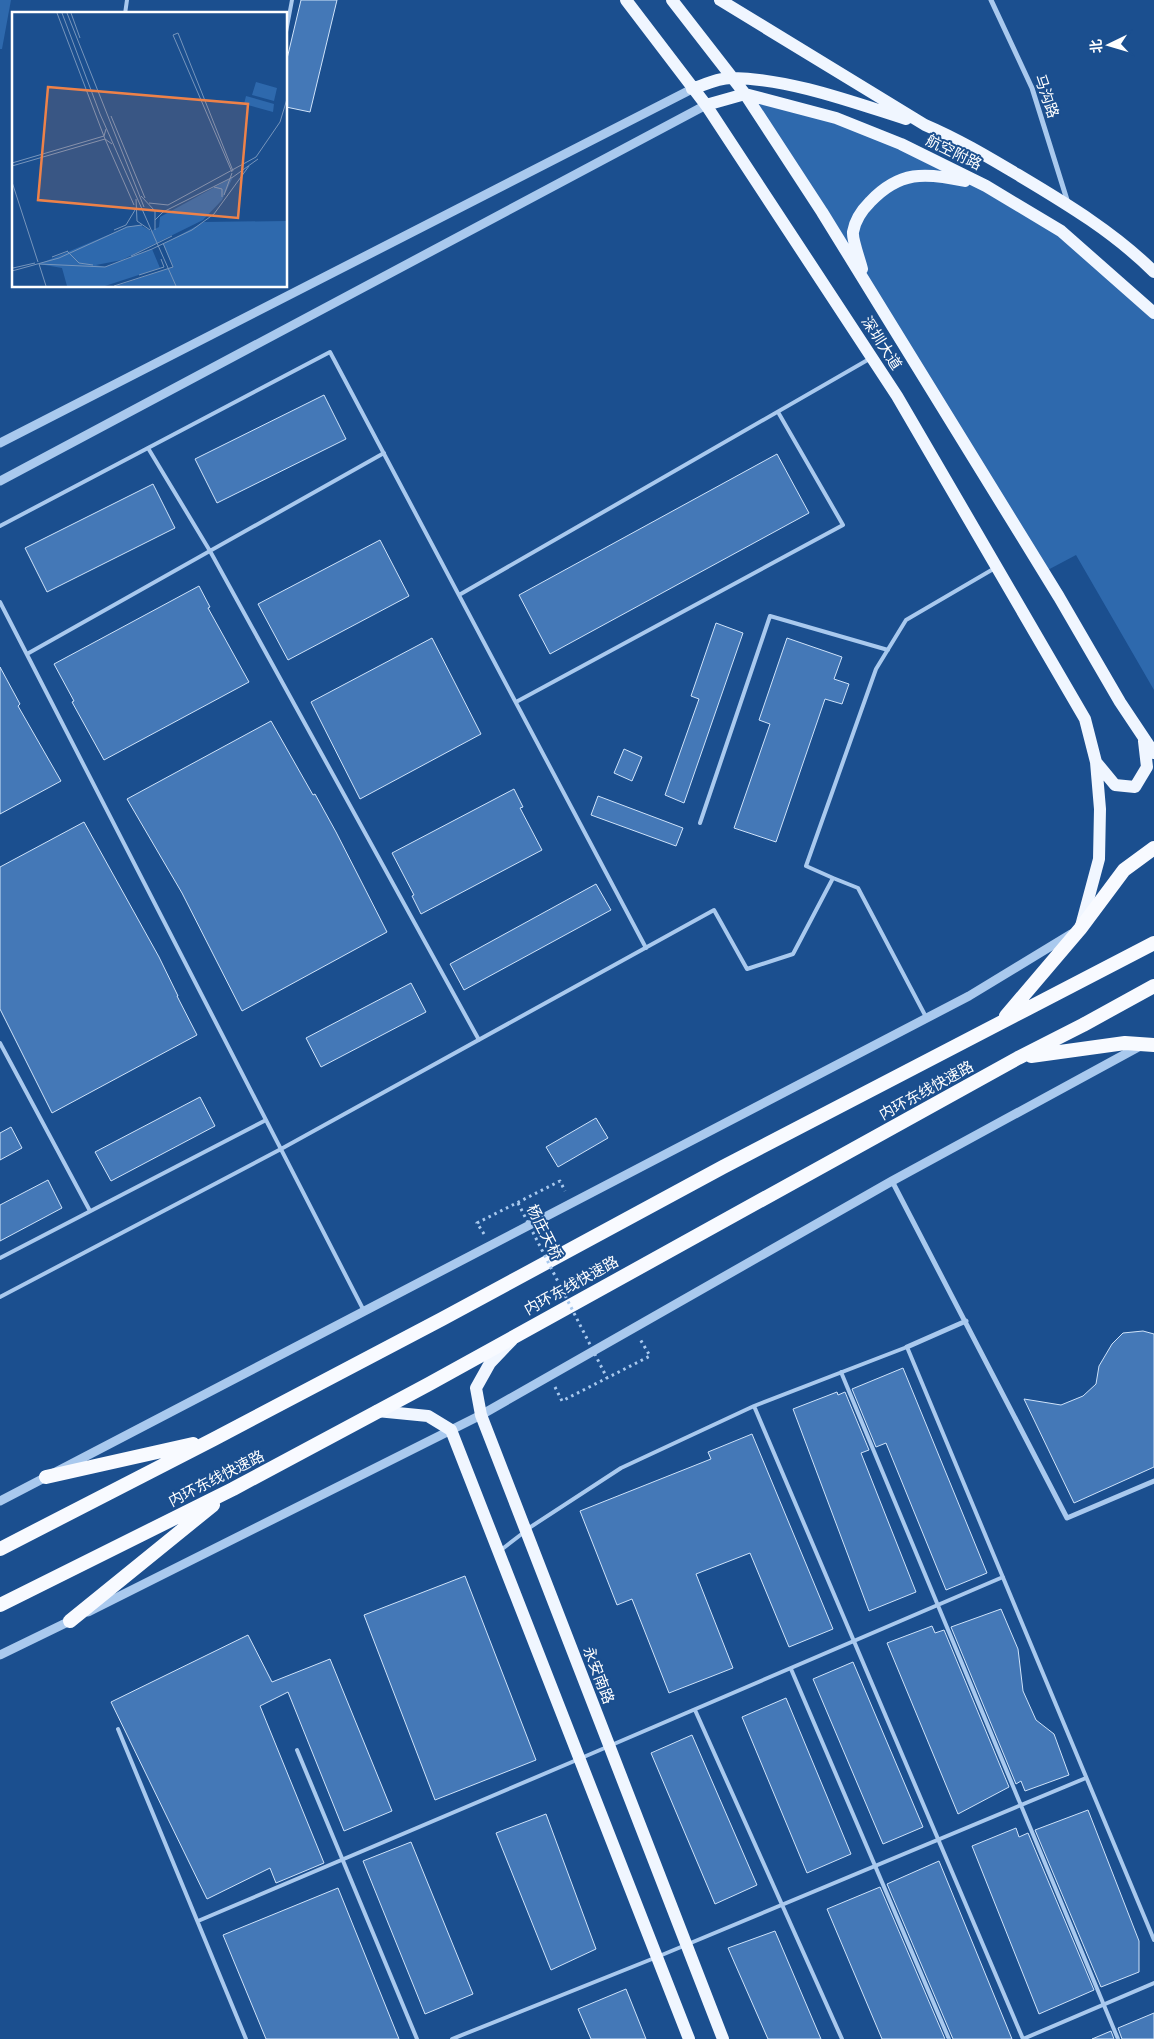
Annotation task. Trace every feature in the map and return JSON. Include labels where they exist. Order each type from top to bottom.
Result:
[{"type":"highway","points":[[1002,1021],[1080,929],[1124,870],[1154,848]]},
{"type":"highway","name":"内环东线快速路","points":[[0,1548],[214,1440],[723,1167],[1154,943]]},
{"type":"highway","name":"内环东线快速路","points":[[0,1604],[232,1490],[1018,1058],[1154,986]]},
{"type":"highway","points":[[1018,1058],[1124,1043],[1149,1044]]},
{"type":"highway","points":[[46,1477],[214,1440]]},
{"type":"highway","points":[[70,1621],[232,1490]]},
{"type":"main road","name":"深圳大道","points":[[626,0],[706,105],[897,396],[1085,719],[1096,762],[1100,809],[1098,858],[1080,929]]},
{"type":"main road","name":"深圳大道","points":[[672,0],[745,94],[822,212],[1054,589],[1120,702],[1154,753]]},
{"type":"main road","name":"航空附路","points":[[720,0],[925,125]]},
{"type":"main road","name":"航空附路","points":[[692,89],[731,77],[806,89],[925,125],[956,138],[1068,204],[1135,253],[1154,272]]},
{"type":"main road","name":"航空附路","points":[[745,94],[836,118],[901,144],[986,186],[1061,230],[1154,314]]},
{"type":"main road","points":[[706,105],[745,94]]},
{"type":"main road","points":[[867,286],[852,233],[861,211],[881,190],[902,178],[937,175],[986,186]]},
{"type":"main road","points":[[1096,762],[1115,785],[1135,787],[1146,767],[1144,738]]},
{"type":"main road","name":"永安南路","points":[[519,1333],[490,1363],[476,1388],[481,1415],[723,2039]]},
{"type":"main road","points":[[377,1411],[428,1416],[450,1430],[689,2039]]},
{"type":"street","name":"马沟路","points":[[991,0],[1032,88],[1068,204]]},
{"type":"street","points":[[0,443],[692,89]]},
{"type":"street","points":[[0,481],[706,105]]},
{"type":"street","points":[[0,1501],[969,996],[1080,929]]},
{"type":"street","points":[[0,1655],[481,1415],[892,1181],[1149,1044]]},
{"type":"street","points":[[892,1181],[1067,1518],[1154,1481]]},
{"type":"street","points":[[907,1348],[966,1322]]},
{"type":"lane","points":[[288,21],[292,0]]},
{"type":"lane","points":[[0,526],[330,352],[646,948]]},
{"type":"lane","points":[[459,595],[872,358]]},
{"type":"lane","points":[[516,702],[843,525],[778,412]]},
{"type":"lane","points":[[148,448],[210,551],[479,1040]]},
{"type":"lane","points":[[27,654],[384,453]]},
{"type":"lane","points":[[927,1018],[858,888],[806,866],[876,669],[906,620],[996,567]]},
{"type":"lane","points":[[0,602],[364,1311]]},
{"type":"lane","points":[[700,823],[770,616],[888,650]]},
{"type":"lane","points":[[0,1297],[281,1149],[714,910],[747,969],[793,954],[833,878]]},
{"type":"lane","points":[[0,1043],[90,1211]]},
{"type":"lane","points":[[0,1258],[266,1120]]},
{"type":"lane","points":[[498,1553],[525,1531],[621,1468],[754,1406],[907,1348],[1154,1940]]},
{"type":"lane","points":[[841,1372],[1118,2039]]},
{"type":"lane","points":[[754,1406],[1023,2039],[1154,1983]]},
{"type":"lane","points":[[198,1921],[610,1747],[1003,1577]]},
{"type":"lane","points":[[790,1668],[948,2039]]},
{"type":"lane","points":[[695,1710],[842,2039]]},
{"type":"lane","points":[[118,1729],[246,2039]]},
{"type":"lane","points":[[296,1750],[416,2039]]},
{"type":"lane","points":[[452,2039],[657,1957],[1086,1778]]},
{"type":"path","points":[[477,1223],[560,1181]]},
{"type":"path","name":"杨庄天桥","points":[[518,1203],[607,1378]]},
{"type":"path","points":[[562,1401],[650,1356],[634,1328]]},
{"type":"shaded area","points":[[0,0],[11,0],[2,49],[0,49]]},
{"type":"shaded area","points":[[745,94],[901,144],[1061,231],[1154,313],[1154,690],[1076,555],[1044,572]]},
{"type":"building","points":[[301,0],[337,0],[310,112],[288,107],[288,55]]},
{"type":"building","points":[[324,395],[346,439],[217,503],[195,459]]},
{"type":"building","points":[[777,454],[809,513],[550,654],[519,595]]},
{"type":"building","points":[[153,484],[175,528],[47,592],[25,548]]},
{"type":"building","points":[[380,540],[409,596],[288,660],[258,604]]},
{"type":"building","points":[[199,586],[210,607],[208,608],[249,682],[104,760],[72,702],[74,701],[54,664]]},
{"type":"building","points":[[716,623],[743,633],[684,803],[665,795],[699,699],[691,696]]},
{"type":"building","points":[[432,638],[481,734],[360,799],[311,702]]},
{"type":"building","points":[[787,638],[842,657],[834,679],[849,684],[842,704],[825,699],[776,842],[734,828],[770,724],[759,720]]},
{"type":"building","points":[[0,667],[20,704],[18,706],[61,781],[0,814]]},
{"type":"building","points":[[271,721],[336,832],[387,932],[242,1011],[182,893],[127,799]]},
{"type":"building","points":[[624,749],[642,757],[632,781],[614,773]]},
{"type":"building","points":[[514,789],[523,807],[520,808],[542,850],[421,914],[412,896],[414,895],[392,853]]},
{"type":"building","points":[[598,796],[683,828],[676,846],[591,815]]},
{"type":"building","points":[[84,822],[159,957],[197,1035],[52,1113],[0,1009],[0,867]]},
{"type":"building","points":[[596,884],[611,910],[464,990],[450,964]]},
{"type":"building","points":[[411,983],[426,1012],[321,1067],[306,1038]]},
{"type":"building","points":[[200,1097],[215,1126],[111,1181],[95,1152]]},
{"type":"building","points":[[596,1118],[608,1138],[558,1167],[546,1147]]},
{"type":"building","points":[[11,1127],[22,1148],[0,1160],[0,1133]]},
{"type":"building","points":[[48,1180],[62,1208],[0,1241],[0,1205]]},
{"type":"building","points":[[1143,1331],[1154,1334],[1154,1467],[1074,1503],[1024,1399],[1061,1405],[1083,1396],[1096,1384],[1099,1366],[1112,1344],[1123,1333]]},
{"type":"building","points":[[903,1368],[987,1573],[946,1590],[886,1443],[876,1447],[852,1389]]},
{"type":"building","points":[[837,1392],[838,1395],[845,1392],[869,1450],[861,1453],[916,1592],[869,1611],[793,1409]]},
{"type":"building","points":[[752,1434],[833,1629],[789,1647],[750,1553],[696,1574],[733,1668],[669,1693],[632,1599],[617,1605],[580,1511],[711,1459],[708,1452]]},
{"type":"building","points":[[465,1576],[536,1760],[435,1800],[364,1615]]},
{"type":"building","points":[[1001,1609],[1018,1649],[1023,1691],[1036,1720],[1054,1734],[1069,1775],[1025,1791],[1021,1781],[1016,1784],[951,1627]]},
{"type":"building","points":[[932,1626],[935,1633],[944,1630],[1009,1787],[958,1814],[887,1643]]},
{"type":"building","points":[[248,1635],[272,1682],[330,1659],[392,1811],[344,1831],[288,1692],[260,1706],[324,1863],[276,1883],[270,1868],[207,1899],[111,1702]]},
{"type":"building","points":[[853,1662],[923,1827],[883,1844],[813,1679]]},
{"type":"building","points":[[786,1698],[851,1854],[807,1873],[742,1717]]},
{"type":"building","points":[[692,1735],[757,1885],[715,1904],[651,1753]]},
{"type":"building","points":[[1088,1810],[1139,1941],[1139,1972],[1101,1987],[1035,1830]]},
{"type":"building","points":[[546,1814],[596,1949],[551,1970],[496,1833]]},
{"type":"building","points":[[1016,1828],[1019,1837],[1028,1833],[1094,1990],[1039,2014],[972,1846]]},
{"type":"building","points":[[411,1842],[473,1994],[425,2014],[363,1861]]},
{"type":"building","points":[[939,1861],[1012,2039],[953,2039],[887,1884]]},
{"type":"building","points":[[880,1887],[945,2039],[882,2039],[827,1909]]},
{"type":"building","points":[[338,1888],[399,2039],[266,2039],[223,1935]]},
{"type":"building","points":[[775,1931],[821,2039],[768,2039],[728,1948]]},
{"type":"building","points":[[626,1989],[646,2039],[591,2039],[578,2009]]},
{"type":"building","points":[[1154,2013],[1154,2039],[1122,2039],[1118,2028]]},
{"type":"building","points":[[1111,2031],[1114,2039],[1092,2039]]}]
